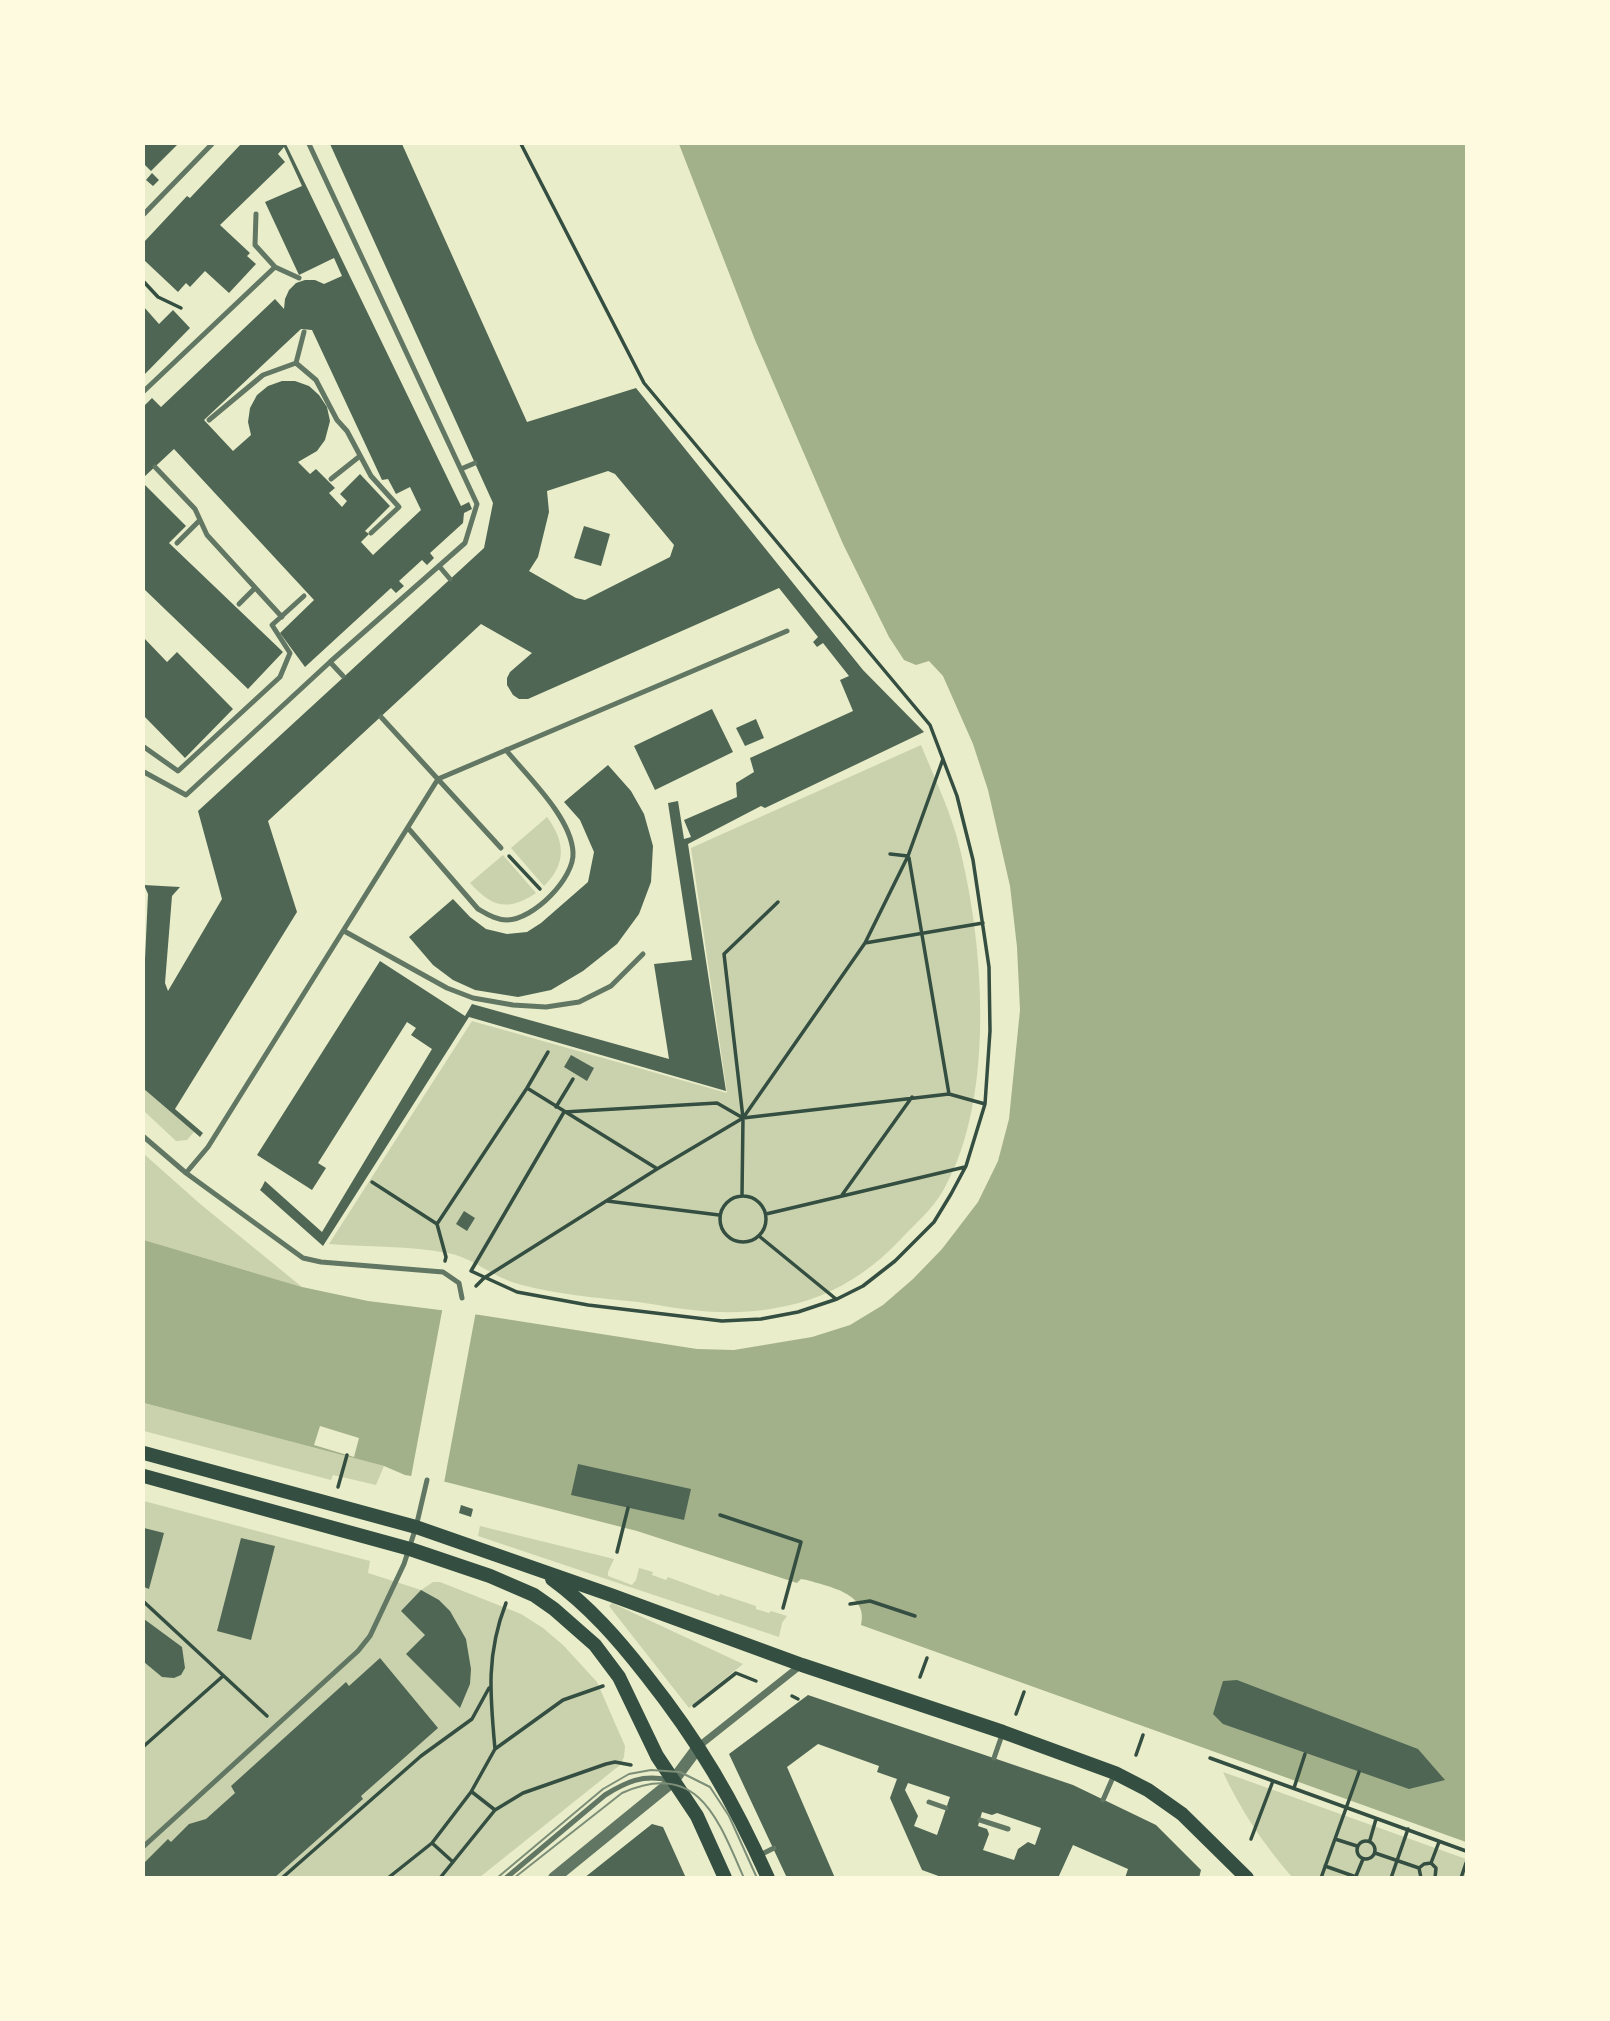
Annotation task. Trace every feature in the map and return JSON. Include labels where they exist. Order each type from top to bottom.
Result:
[{"type":"main road","points":[[144,1453],[416,1527],[1115,1773],[1148,1790],[1181,1814],[1247,1878]]},
{"type":"main road","points":[[144,1476],[410,1549],[490,1576],[534,1595],[595,1645],[619,1677],[657,1756],[697,1816],[725,1878]]},
{"type":"main road","points":[[536,1568],[568,1591],[612,1632],[679,1717],[731,1799],[768,1878]]},
{"type":"street","points":[[554,1878],[673,1781],[699,1746],[802,1665]]},
{"type":"lane","points":[[144,214],[212,144]]},
{"type":"lane","points":[[144,772],[186,795],[330,662],[465,543],[477,504],[310,144]]},
{"type":"lane","points":[[256,214],[255,245],[275,267],[299,278]]},
{"type":"lane","points":[[144,391],[275,267]]},
{"type":"lane","points":[[296,363],[304,332]]},
{"type":"lane","points":[[209,420],[263,375],[296,363]]},
{"type":"lane","points":[[296,363],[316,380],[371,476],[399,507],[371,533]]},
{"type":"lane","points":[[331,479],[360,456]]},
{"type":"lane","points":[[461,469],[475,463]]},
{"type":"lane","points":[[155,467],[195,509],[207,535],[282,617]]},
{"type":"lane","points":[[177,543],[200,520]]},
{"type":"lane","points":[[439,566],[450,579]]},
{"type":"lane","points":[[239,604],[255,587]]},
{"type":"lane","points":[[144,747],[178,771],[280,677],[290,653],[272,625],[304,596]]},
{"type":"lane","points":[[186,1173],[208,1147],[438,779],[787,631]]},
{"type":"lane","points":[[330,662],[343,676]]},
{"type":"lane","points":[[381,717],[501,848]]},
{"type":"lane","points":[[408,828],[478,909],[492,917],[506,920],[519,918],[547,897],[563,883],[571,868],[573,851],[568,832],[556,810],[506,750]]},
{"type":"lane","points":[[344,931],[447,988],[473,998],[513,1005],[546,1007],[579,1002],[611,986],[643,954]]},
{"type":"lane","points":[[144,1137],[186,1173],[303,1258],[321,1262],[443,1272],[458,1283],[462,1298]]},
{"type":"lane","points":[[144,1846],[358,1651],[370,1636],[410,1549],[427,1480]]},
{"type":"lane","points":[[995,1758],[1003,1732]]},
{"type":"lane","points":[[1104,1800],[1115,1773]]},
{"type":"lane","points":[[506,1878],[620,1786],[642,1777],[673,1781]]},
{"type":"lane","points":[[929,1802],[946,1808]]},
{"type":"lane","points":[[980,1820],[1008,1829]]},
{"type":"lane","points":[[758,1856],[774,1848]]},
{"type":"path","points":[[521,144],[644,383],[930,725],[957,796],[970,847],[989,967],[990,1031],[985,1104],[966,1166],[933,1222],[895,1261],[863,1286],[837,1299],[798,1312],[761,1319],[722,1321],[588,1305],[517,1292],[471,1271],[564,1112]]},
{"type":"path","points":[[144,282],[158,297],[181,308]]},
{"type":"path","points":[[743,1118],[865,943],[908,856],[943,760]]},
{"type":"path","points":[[501,848],[547,897]]},
{"type":"path","points":[[890,853],[908,856]]},
{"type":"path","points":[[908,856],[949,1094]]},
{"type":"path","points":[[742,1195],[743,1118],[724,954],[778,902]]},
{"type":"path","points":[[865,943],[983,923]]},
{"type":"path","points":[[437,1224],[548,1052]]},
{"type":"path","points":[[556,1107],[573,1079]]},
{"type":"path","points":[[527,1088],[657,1169]]},
{"type":"path","points":[[476,1286],[484,1278],[606,1201],[743,1118],[949,1094],[985,1104]]},
{"type":"path","points":[[841,1197],[912,1097]]},
{"type":"path","points":[[564,1112],[717,1103],[743,1118]]},
{"type":"path","points":[[766,1214],[966,1166]]},
{"type":"path","points":[[372,1181],[437,1224],[446,1257]]},
{"type":"path","points":[[742,1195],[757,1200],[766,1214],[766,1222],[760,1236],[746,1242],[732,1240],[721,1230],[719,1215],[727,1201],[742,1195]]},
{"type":"path","points":[[606,1201],[719,1215]]},
{"type":"path","points":[[760,1236],[837,1299]]},
{"type":"path","points":[[338,1487],[347,1455]]},
{"type":"path","points":[[617,1552],[628,1508]]},
{"type":"path","points":[[720,1515],[801,1542],[783,1608]]},
{"type":"path","points":[[495,1749],[489,1688],[495,1635],[507,1601]]},
{"type":"path","points":[[850,1604],[870,1601],[915,1616]]},
{"type":"path","points":[[144,1602],[276,1725]]},
{"type":"path","points":[[920,1677],[927,1658]]},
{"type":"path","points":[[694,1706],[736,1673],[758,1682]]},
{"type":"path","points":[[144,1746],[223,1676]]},
{"type":"path","points":[[388,1878],[432,1843],[471,1792],[495,1749],[563,1700],[604,1685]]},
{"type":"path","points":[[282,1878],[421,1756],[472,1719],[489,1688]]},
{"type":"path","points":[[1016,1714],[1024,1692]]},
{"type":"path","points":[[792,1696],[798,1699]]},
{"type":"path","points":[[1136,1755],[1143,1735]]},
{"type":"path","points":[[1293,1788],[1306,1754]]},
{"type":"path","points":[[1210,1758],[1466,1851]]},
{"type":"path","points":[[440,1878],[495,1810],[523,1793],[607,1764],[615,1762],[631,1765]]},
{"type":"path","points":[[1321,1878],[1359,1772]]},
{"type":"path","points":[[1251,1839],[1273,1781]]},
{"type":"path","points":[[471,1792],[495,1810]]},
{"type":"path","points":[[1369,1841],[1376,1819]]},
{"type":"path","points":[[1391,1878],[1408,1829]]},
{"type":"path","points":[[1335,1839],[1357,1846]]},
{"type":"path","points":[[1362,1841],[1369,1841],[1374,1845],[1375,1853],[1370,1858],[1363,1859],[1357,1854],[1357,1846],[1362,1841]]},
{"type":"path","points":[[1431,1863],[1439,1842]]},
{"type":"path","points":[[432,1843],[453,1862]]},
{"type":"path","points":[[1375,1853],[1419,1868]]},
{"type":"path","points":[[1325,1866],[1358,1877],[1363,1859]]},
{"type":"path","points":[[1419,1868],[1431,1863]]},
{"type":"path","points":[[1431,1863],[1436,1868],[1436,1876],[1444,1878]]},
{"type":"path","points":[[1461,1878],[1466,1863]]},
{"type":"path","points":[[1419,1868],[1421,1878]]},
{"type":"shaded area","points":[[679,144],[1466,144],[1466,1842],[861,1625],[859,1605],[845,1593],[826,1585],[801,1579],[797,1583],[637,1531],[446,1482],[405,1475],[384,1466],[144,1403],[144,1240],[302,1287],[368,1301],[480,1315],[697,1349],[734,1350],[812,1337],[850,1325],[883,1305],[942,1249],[978,1202],[998,1161],[1009,1119],[1020,1010],[1010,886],[988,790],[973,744],[943,676],[929,661],[916,665],[904,660],[889,637],[843,544],[755,340]]},
{"type":"shaded area","points":[[921,745],[956,834],[966,874],[978,966],[978,1062],[972,1108],[961,1151],[944,1189],[924,1216],[880,1259],[839,1287],[817,1297],[769,1309],[717,1312],[529,1287],[506,1280],[465,1258],[448,1253],[329,1244],[472,1021],[727,1093],[691,848]]},
{"type":"shaded area","points":[[547,817],[557,835],[561,852],[557,869],[544,886],[511,848]]},
{"type":"shaded area","points":[[503,855],[536,893],[517,903],[500,904],[493,902],[470,883]]},
{"type":"shaded area","points":[[144,1089],[194,1132],[187,1140],[176,1141],[144,1111]]},
{"type":"shaded area","points":[[144,1154],[199,1203],[302,1287],[144,1240]]},
{"type":"shaded area","points":[[144,1403],[384,1466],[376,1485],[333,1475],[331,1480],[144,1431]]},
{"type":"shaded area","points":[[144,1501],[370,1561],[368,1573],[421,1590],[433,1582],[440,1582],[521,1614],[563,1645],[597,1682],[625,1746],[620,1765],[480,1877],[144,1877]]},
{"type":"shaded area","points":[[480,1526],[614,1559],[608,1576],[632,1585],[639,1568],[666,1580],[668,1577],[756,1606],[756,1609],[787,1616],[782,1623],[779,1637],[478,1536]]},
{"type":"shaded area","points":[[612,1603],[743,1664],[689,1708],[609,1606]]},
{"type":"shaded area","points":[[1223,1772],[1466,1859],[1466,1877],[1292,1877],[1254,1827]]},
{"type":"pier","points":[[443,1306],[476,1311],[444,1483],[411,1477]]},
{"type":"pier","points":[[320,1426],[359,1438],[354,1457],[314,1445]]},
{"type":"building","points":[[144,144],[178,144],[151,171],[144,164]]},
{"type":"building","points":[[241,144],[286,144],[461,506],[469,502],[472,509],[464,513],[463,523],[430,553],[434,558],[427,565],[422,560],[399,581],[404,586],[396,593],[391,588],[305,667],[280,633],[314,600],[174,449],[144,477],[144,406],[152,398],[161,407],[275,299],[284,309],[289,290],[296,283],[315,280],[324,284],[342,276],[334,258],[299,275],[265,202],[302,186],[284,147],[278,154],[285,162],[220,225],[250,253],[247,256],[256,264],[229,293],[205,271],[190,287],[186,283],[178,292],[144,260],[144,242],[187,196],[190,198]],"holes":[[[301,329],[312,330],[382,480],[388,479],[396,494],[410,487],[421,510],[373,555],[361,542],[369,534],[365,531],[390,506],[360,474],[340,494],[347,501],[342,507],[329,493],[335,488],[316,469],[310,474],[298,462],[317,451],[325,440],[330,421],[327,407],[309,386],[295,381],[282,381],[268,386],[257,395],[250,408],[248,422],[251,435],[233,451],[204,420]]]},
{"type":"building","points":[[330,144],[402,144],[527,422],[636,388],[863,670],[924,732],[765,808],[761,806],[688,844],[726,1091],[469,1017],[323,1246],[260,1190],[265,1181],[322,1232],[432,1049],[411,1035],[416,1028],[407,1022],[318,1163],[326,1168],[312,1190],[257,1155],[380,961],[465,1016],[472,1004],[669,1059],[654,964],[692,960],[668,803],[678,801],[684,839],[691,837],[684,820],[737,797],[736,783],[754,772],[750,758],[853,711],[840,680],[849,676],[823,643],[817,647],[813,642],[818,637],[779,588],[528,699],[519,699],[513,695],[507,685],[507,678],[510,672],[532,653],[481,624],[268,821],[297,912],[175,1109],[203,1133],[200,1137],[144,1089],[144,981],[148,894],[144,885],[180,887],[172,896],[165,983],[168,991],[222,899],[198,811],[484,548],[493,503]],"holes":[[[608,471],[615,474],[674,545],[670,557],[585,600],[576,598],[529,571],[538,557],[549,512],[547,491]]]},
{"type":"building","points":[[152,173],[159,180],[153,186],[146,180]]},
{"type":"building","points":[[144,307],[159,324],[173,310],[190,328],[144,375]]},
{"type":"building","points":[[144,484],[186,526],[169,543],[283,652],[248,689],[144,589]]},
{"type":"building","points":[[584,526],[610,534],[601,566],[574,558]]},
{"type":"building","points":[[144,638],[167,662],[177,652],[233,709],[185,758],[144,716]]},
{"type":"building","points":[[712,709],[733,752],[655,790],[634,746]]},
{"type":"building","points":[[756,719],[764,738],[745,746],[736,728]]},
{"type":"building","points":[[608,765],[631,791],[644,814],[653,846],[651,882],[639,914],[617,944],[583,971],[551,990],[518,997],[475,990],[453,980],[433,965],[409,937],[453,899],[486,929],[507,934],[527,932],[588,882],[594,852],[580,820],[564,802]]},
{"type":"building","points":[[571,1055],[594,1068],[587,1081],[564,1067]]},
{"type":"building","points":[[464,1211],[475,1218],[467,1231],[456,1224]]},
{"type":"building","points":[[578,1464],[691,1489],[684,1520],[571,1495]]},
{"type":"building","points":[[461,1505],[473,1509],[471,1517],[459,1513]]},
{"type":"building","points":[[144,1528],[164,1533],[149,1589],[144,1587]]},
{"type":"building","points":[[241,1538],[275,1546],[251,1640],[217,1631]]},
{"type":"building","points":[[421,1590],[439,1600],[450,1611],[466,1639],[471,1669],[470,1684],[460,1708],[406,1654],[425,1635],[401,1611]]},
{"type":"building","points":[[144,1619],[182,1647],[185,1668],[181,1675],[174,1678],[162,1677],[144,1662]]},
{"type":"building","points":[[380,1658],[438,1728],[361,1796],[363,1799],[274,1878],[144,1878],[144,1863],[168,1839],[171,1842],[189,1824],[206,1819],[235,1793],[231,1786],[346,1682],[349,1686]]},
{"type":"building","points":[[1237,1680],[1418,1749],[1445,1780],[1409,1789],[1223,1724],[1213,1714],[1223,1681]]},
{"type":"building","points":[[808,1695],[1073,1785],[1156,1825],[1201,1870],[1199,1878],[1125,1878],[1128,1869],[1073,1845],[1058,1878],[944,1878],[922,1870],[890,1798],[897,1779],[877,1772],[879,1766],[818,1744],[787,1767],[835,1878],[787,1878],[729,1754]],"holes":[[[908,1783],[950,1797],[937,1835],[914,1826],[918,1816],[905,1790]],[[982,1812],[992,1815],[997,1813],[1041,1828],[1035,1845],[1028,1842],[1018,1849],[1014,1860],[983,1850],[989,1834],[987,1829],[978,1826]]]},
{"type":"building","points":[[652,1824],[663,1827],[686,1878],[584,1878]]},
{"type":"tram line","points":[[497,1878],[603,1789],[629,1774],[651,1770],[680,1772],[710,1787],[729,1816],[757,1878]]},
{"type":"tram line","points":[[514,1878],[622,1793],[648,1784],[670,1784],[688,1790],[702,1801],[715,1817],[744,1878]]}]
